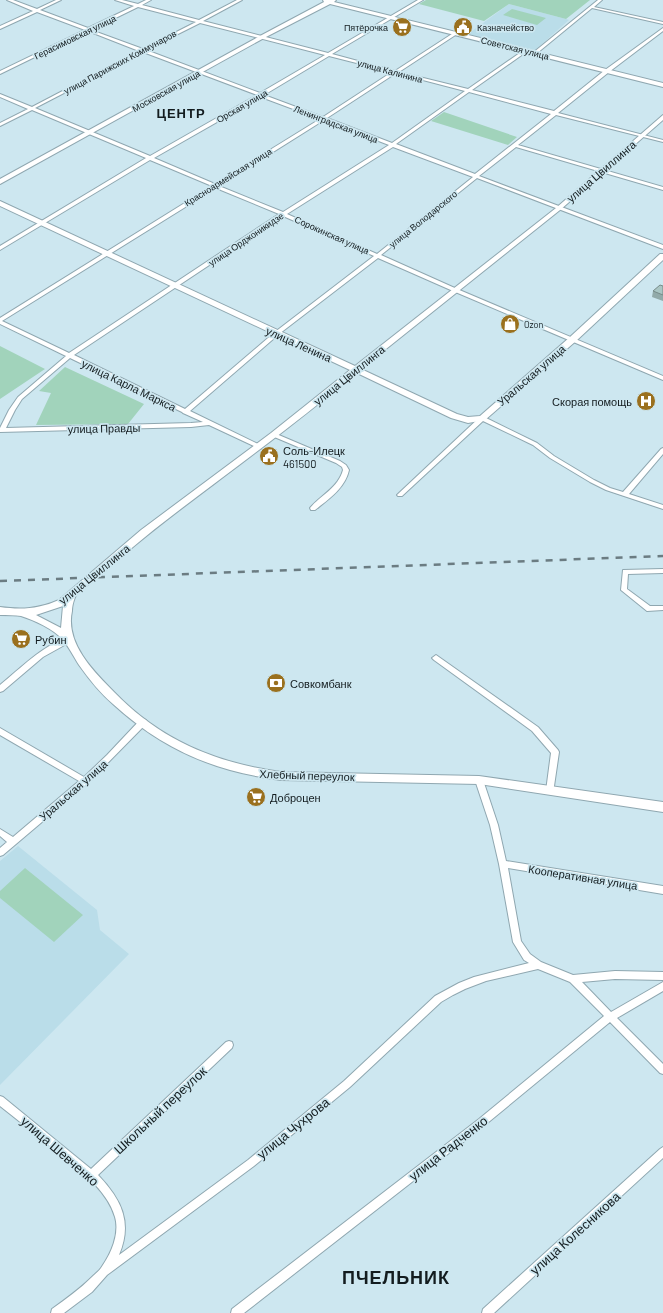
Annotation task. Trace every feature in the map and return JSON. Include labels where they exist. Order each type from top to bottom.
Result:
[{"type":"street","name":"Ленинградская улица","points":[[9,0],[663,248]]},
{"type":"street","points":[[0,28],[59,0]]},
{"type":"street","name":"улица Калинина","points":[[117,0],[663,141]]},
{"type":"street","name":"Герасимовская улица","points":[[0,73],[150,0]]},
{"type":"street","name":"улица Парижских Коммунаров","points":[[0,125],[240,0]]},
{"type":"street","name":"Советская улица","points":[[319,0],[330,1],[390,18],[663,85]]},
{"type":"street","name":"Орская улица","points":[[0,248],[150,158],[260,96],[421,0]]},
{"type":"street","points":[[535,53],[600,0]]},
{"type":"street","name":"Московская улица","points":[[0,182],[330,1]]},
{"type":"street","points":[[591,7],[663,23]]},
{"type":"street","name":"улица Володарского","points":[[185,412],[277,334],[607,71],[663,29]]},
{"type":"street","name":"Красноармейская улица","points":[[0,321],[323,119],[456,33]]},
{"type":"street","name":"улица Орджоникидзе","points":[[1,430],[20,398],[69,356],[283,214],[392,146],[469,92],[525,50]]},
{"type":"street","name":"Сорокинская улица","points":[[0,96],[283,214],[455,290],[663,378]]},
{"type":"street","name":"улица Цвиллинга","points":[[24,614],[51,608],[72,594],[150,528],[274,435],[558,209],[663,117]]},
{"type":"street","points":[[515,145],[663,190]]},
{"type":"street","name":"улица Ленина","points":[[0,203],[105,254],[454,416],[468,420],[482,418],[535,444],[587,479],[624,495],[663,506]]},
{"type":"street","name":"Уральская улица","points":[[400,495],[482,418],[663,256]]},
{"type":"street","name":"улица Карла Маркса","points":[[0,321],[69,356],[258,446]]},
{"type":"street","name":"улица Правды","points":[[1,430],[191,425],[208,423]]},
{"type":"street","points":[[274,435],[338,462],[344,466],[346,470],[337,487],[313,508]]},
{"type":"street","points":[[624,495],[663,450]]},
{"type":"street","points":[[663,571],[625,572],[624,590],[648,609],[663,608]]},
{"type":"street","points":[[0,690],[35,659],[54,646],[68,640],[65,623],[67,609],[72,594]]},
{"type":"street","points":[[0,611],[24,614]]},
{"type":"street","name":"Хлебный переулок","points":[[24,614],[45,623],[68,640],[96,680],[110,695],[142,722],[180,746],[204,758],[235,769],[260,774],[479,780],[663,807]]},
{"type":"street","points":[[436,658],[536,729],[555,752],[550,790]]},
{"type":"street","name":"Уральская улица","points":[[0,853],[85,781],[124,744],[142,722]]},
{"type":"street","points":[[0,730],[85,781]]},
{"type":"street","points":[[479,780],[494,825],[503,864],[517,942],[527,958],[538,965],[573,979],[663,1070]]},
{"type":"street","points":[[0,832],[13,842]]},
{"type":"street","name":"Кооперативная улица","points":[[503,864],[663,890]]},
{"type":"street","name":"улица Чухрова","points":[[56,1313],[88,1288],[104,1272],[251,1163],[347,1084],[438,999],[452,989],[472,981],[538,965]]},
{"type":"street","points":[[573,979],[615,975],[663,976]]},
{"type":"street","name":"улица Радченко","points":[[236,1313],[482,1122],[610,1017],[663,986]]},
{"type":"street","name":"Школьный переулок","points":[[91,1175],[229,1045]]},
{"type":"street","name":"улица Шевченко","points":[[0,1100],[91,1175],[113,1199],[120,1217],[121,1237],[116,1252],[104,1272]]},
{"type":"street","name":"улица Колесникова","points":[[487,1313],[663,1152]]},
{"type":"shaded area","points":[[509,4],[569,20],[534,51],[468,34]]},
{"type":"shaded area","points":[[18,846],[97,910],[100,930],[129,954],[0,1085],[0,861]]},
{"type":"green space","points":[[426,0],[590,0],[566,19],[509,4],[484,21],[419,4]]},
{"type":"green space","points":[[512,9],[546,18],[537,25],[503,15]]},
{"type":"green space","points":[[444,112],[517,137],[508,145],[431,121]]},
{"type":"green space","points":[[0,346],[45,369],[0,399]]},
{"type":"green space","points":[[65,367],[144,404],[128,424],[36,425],[51,393],[39,391]]},
{"type":"green space","points":[[25,868],[83,915],[54,942],[0,898],[0,891]]},
{"type":"building","points":[[660,285],[663,286],[663,295],[653,291]]},
{"type":"railway","points":[[0,581],[663,556]]},
{"type":"place","name":"Пятёрочка","points":[[402,27]]},
{"type":"place","name":"Казначейство","points":[[463,27]]},
{"type":"place","name":"Ozon","points":[[510,324]]},
{"type":"place","name":"Скорая помощь","points":[[646,401]]},
{"type":"place","name":"Соль-Илецк 461500","points":[[269,456]]},
{"type":"place","name":"Рубин","points":[[21,639]]},
{"type":"place","name":"Совкомбанк","points":[[276,683]]},
{"type":"place","name":"Доброцен","points":[[256,797]]},
{"type":"district","name":"ЦЕНТР","points":[[181,113]]},
{"type":"district","name":"ПЧЕЛЬНИК","points":[[396,1277]]}]
